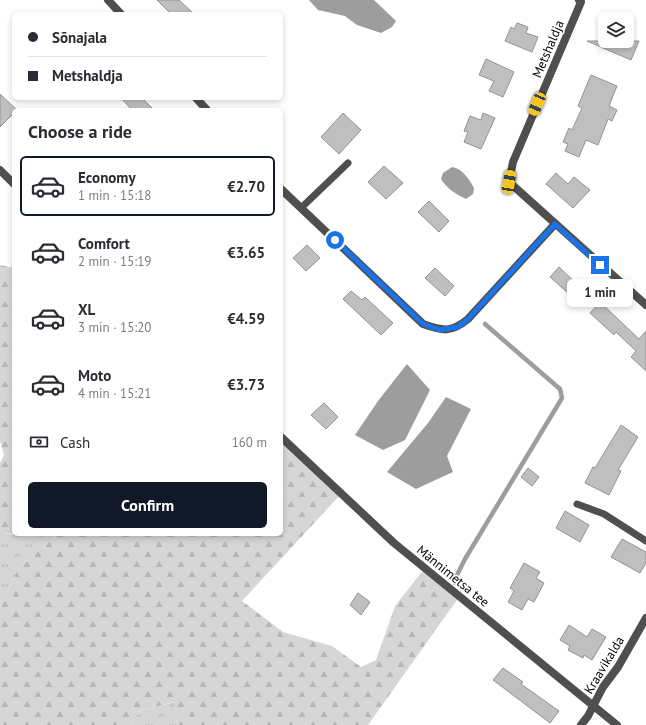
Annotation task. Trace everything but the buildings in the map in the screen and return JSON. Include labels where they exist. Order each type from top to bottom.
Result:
[{"type":"street","points":[[108,0],[119,12]]},
{"type":"street","name":"Metshaldja","points":[[579,0],[581,2],[513,162],[509,182],[646,305]]},
{"type":"street","points":[[198,100],[205,108]]},
{"type":"street","points":[[0,170],[12,182]]},
{"type":"street","points":[[283,191],[423,324],[440,330],[458,327],[468,319],[555,224]]},
{"type":"street","name":"Männimetsa tee","points":[[283,439],[394,543],[617,725]]},
{"type":"street","name":"Kraavikalda","points":[[581,725],[588,716],[603,687],[618,667],[646,618]]},
{"type":"lane","points":[[302,208],[348,163]]},
{"type":"lane","points":[[576,504],[604,514],[646,540]]},
{"type":"green space","points":[[0,265],[12,268],[12,533],[3,534],[0,529],[0,463],[4,455],[0,441]]},
{"type":"green space","points":[[283,439],[341,494],[242,601],[283,632],[332,646],[361,667],[376,660],[395,606],[424,569],[459,597],[368,725],[177,725],[174,702],[139,711],[130,725],[0,725],[0,607],[19,567],[57,536],[283,536]]},
{"type":"green space","points":[[0,529],[3,534],[12,534],[12,536],[57,536],[19,567],[0,607]]},
{"type":"green space","points":[[175,702],[177,725],[130,725],[139,711]]},
{"type":"shaded area","points":[[309,0],[374,0],[396,21],[392,27],[381,33],[357,25],[345,16],[318,10]]},
{"type":"shaded area","points":[[452,167],[462,172],[474,188],[473,194],[466,199],[452,191],[441,179],[443,173]]},
{"type":"shaded area","points":[[407,364],[430,390],[405,440],[383,450],[355,435],[378,401]]},
{"type":"shaded area","points":[[446,397],[471,409],[447,456],[453,472],[416,489],[387,472],[428,423]]},
{"type":"waterway","points":[[455,583],[455,579],[465,559],[562,398],[560,389],[485,324]]},
{"type":"route","points":[[335,240],[423,324],[440,330],[458,327],[468,319],[555,224],[600,265]]}]
